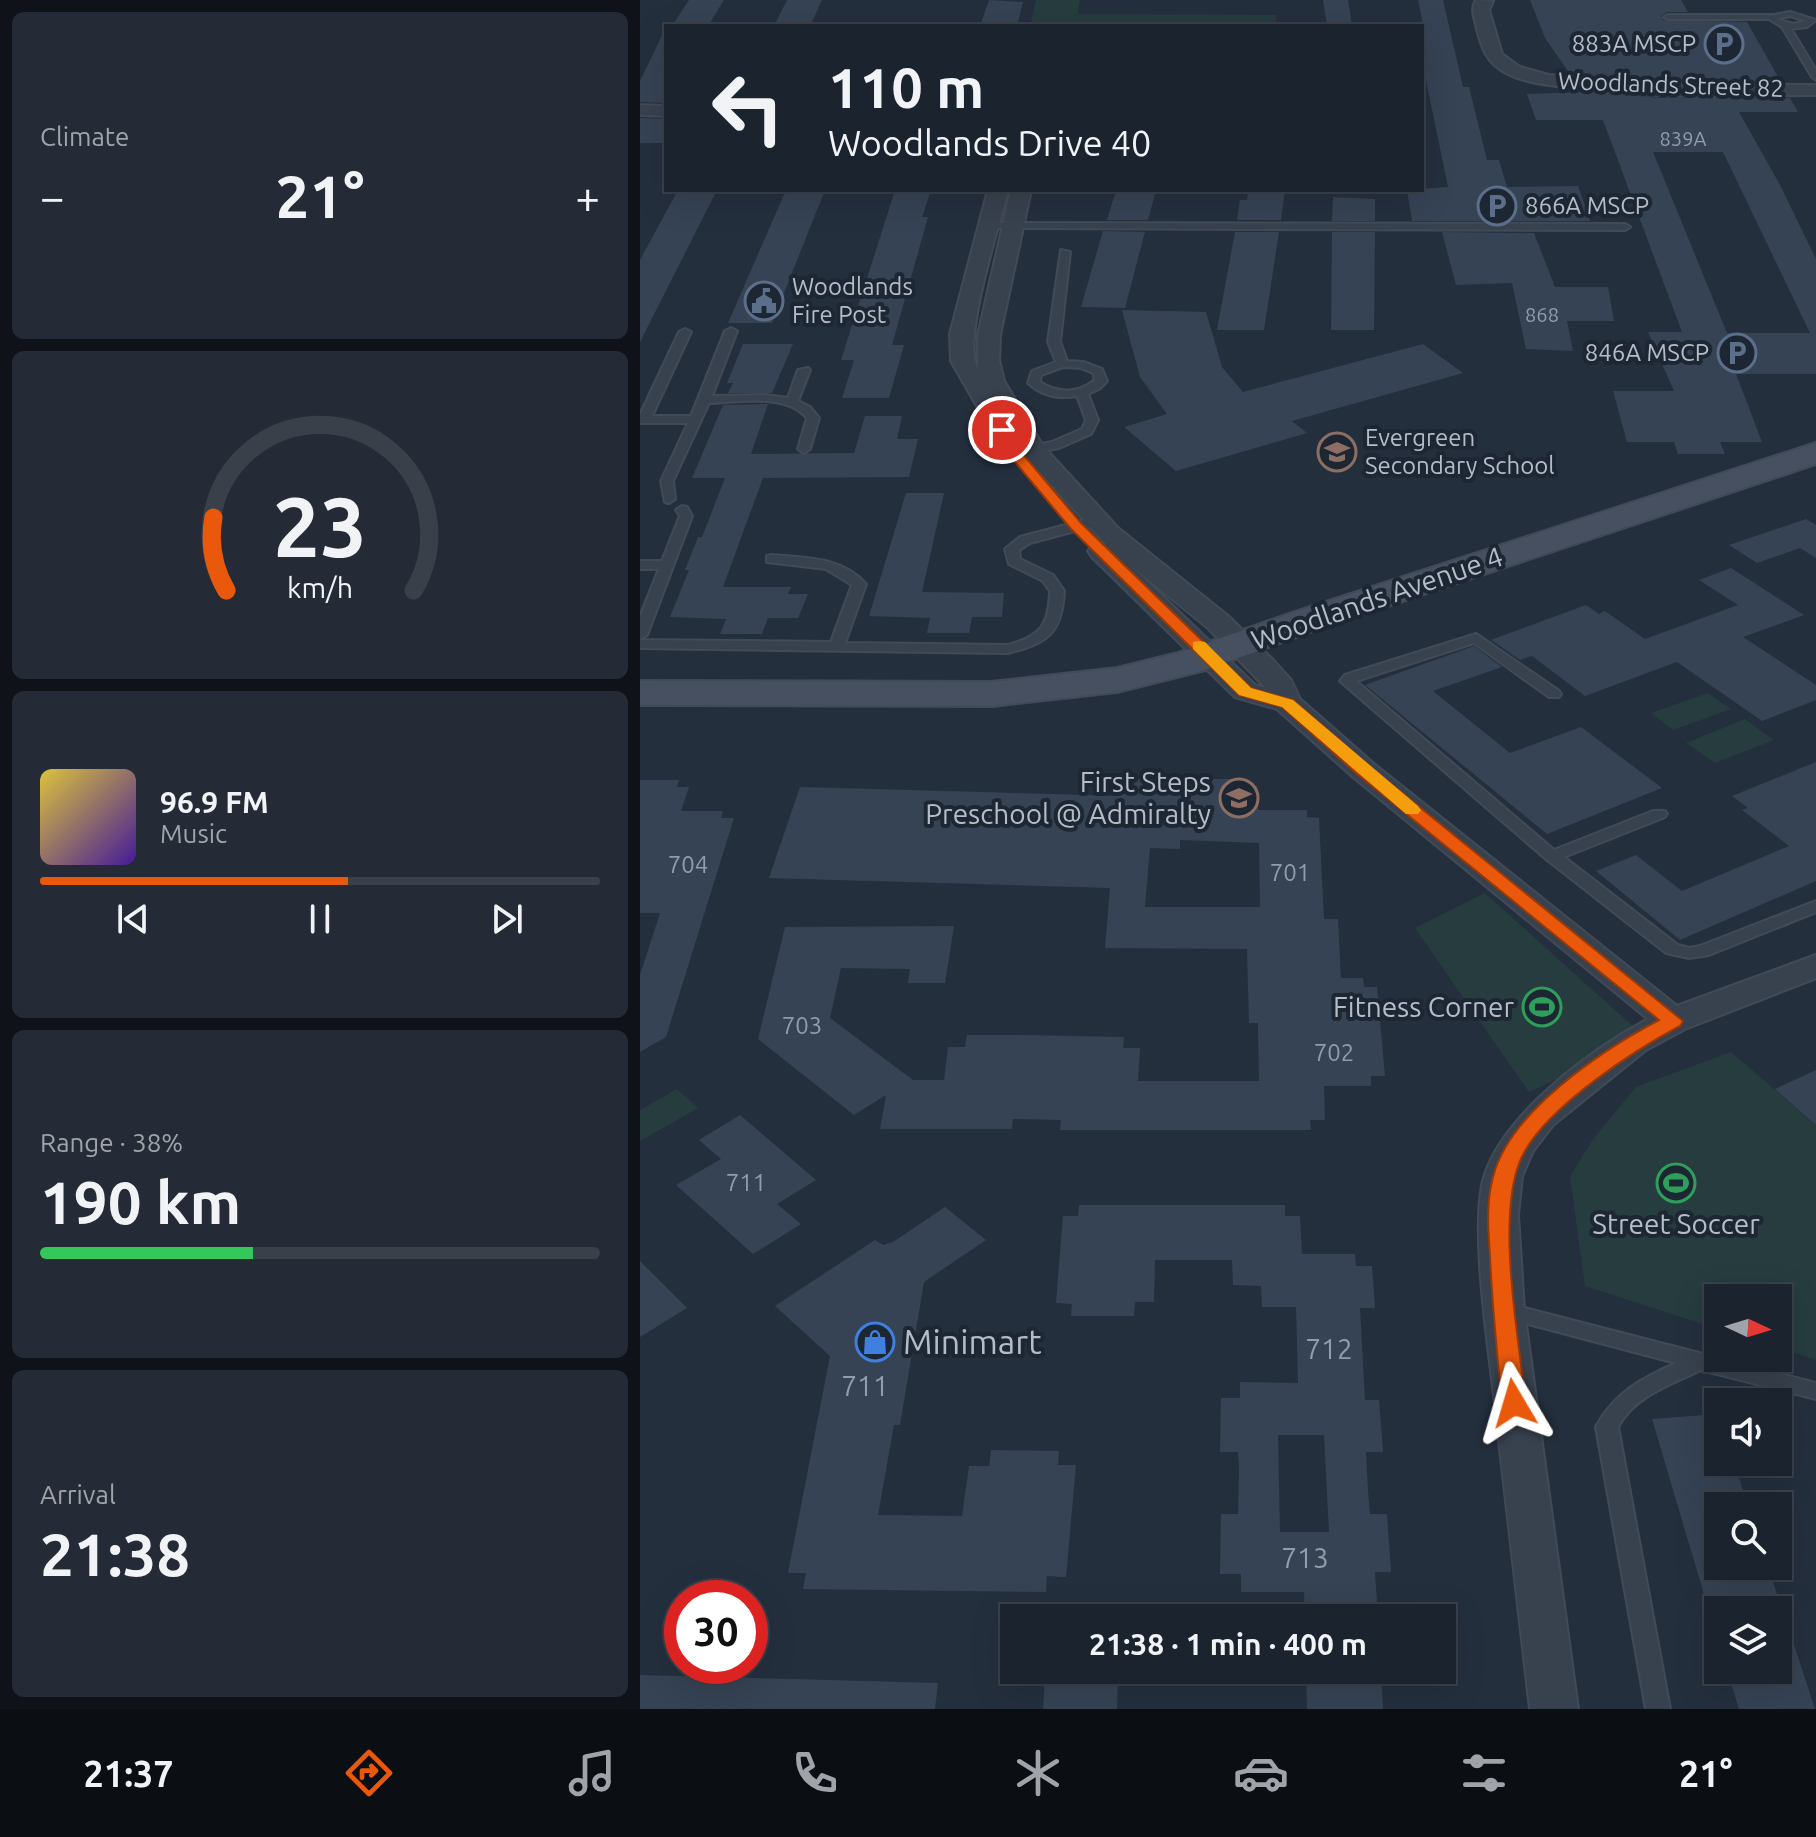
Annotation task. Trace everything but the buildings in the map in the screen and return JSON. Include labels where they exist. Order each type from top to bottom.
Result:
[{"type":"main road","name":"Woodlands Avenue 4","points":[[640,693],[992,694],[1117,680],[1235,660],[1816,453]]},
{"type":"main road","name":"Woodlands Avenue 4","points":[[640,714],[994,714],[1097,703],[1529,571],[1816,477]]},
{"type":"street","name":"Woodlands Street 82","points":[[1485,1],[1490,4],[1510,59],[1529,71],[1590,84],[1816,88]]},
{"type":"street","points":[[640,110],[664,111]]},
{"type":"street","points":[[640,118],[664,118]]},
{"type":"street","points":[[998,192],[961,334],[962,361],[1024,452],[1086,524],[1235,660],[1245,691],[1287,703],[1363,770],[1673,1021]]},
{"type":"street","points":[[1021,192],[989,335],[988,360],[992,381],[1024,452]]},
{"type":"street","points":[[1554,1709],[1504,1310],[1499,1215],[1503,1176],[1516,1146],[1558,1099],[1633,1042],[1673,1021],[1816,966]]},
{"type":"lane","points":[[1668,17],[1707,12],[1774,17],[1800,15],[1812,20],[1805,26],[1785,25],[1773,20],[1774,17]]},
{"type":"lane","name":"Woodlands Street 82","points":[[1785,25],[1816,77]]},
{"type":"lane","points":[[989,226],[1625,227]]},
{"type":"lane","points":[[1062,364],[1054,342],[1065,252]]},
{"type":"lane","points":[[669,499],[667,481],[705,400],[731,331]]},
{"type":"lane","points":[[685,332],[642,419],[694,420]]},
{"type":"lane","points":[[961,334],[989,335]]},
{"type":"lane","points":[[1062,364],[1083,365],[1098,371],[1101,381],[1081,392],[1047,391],[1034,383],[1033,378],[1042,369],[1062,364]]},
{"type":"lane","points":[[793,400],[804,370]]},
{"type":"lane","points":[[1024,452],[1071,440],[1087,431],[1092,420],[1081,392]]},
{"type":"lane","points":[[705,400],[793,400],[809,409],[813,418],[804,449]]},
{"type":"lane","points":[[640,635],[686,516],[682,510]]},
{"type":"lane","points":[[640,644],[1008,649],[1034,642],[1051,628],[1057,591],[1048,578],[1014,561],[1012,549],[1025,540],[1086,524]]},
{"type":"lane","points":[[772,559],[832,565],[848,572],[859,584],[836,647]]},
{"type":"lane","points":[[640,565],[667,565]]},
{"type":"lane","points":[[1554,694],[1476,638],[1347,681],[1552,856],[1672,949],[1689,953],[1703,951],[1816,906]]},
{"type":"lane","points":[[1552,856],[1659,814]]},
{"type":"lane","points":[[1504,1310],[1816,1391]]},
{"type":"lane","points":[[1658,1709],[1607,1427],[1614,1410],[1635,1395],[1698,1362]]},
{"type":"green space","points":[[1036,0],[1080,0],[1078,14],[1276,15],[1276,24],[1030,24]]},
{"type":"green space","points":[[1708,693],[1731,709],[1673,730],[1651,713]]},
{"type":"green space","points":[[1745,719],[1774,740],[1715,763],[1686,743]]},
{"type":"green space","points":[[1485,893],[1647,1039],[1529,1092],[1415,928]]},
{"type":"green space","points":[[1731,1052],[1816,1125],[1816,1360],[1792,1352],[1792,1284],[1704,1284],[1704,1324],[1585,1286],[1570,1176],[1594,1138],[1636,1087]]},
{"type":"green space","points":[[677,1089],[698,1108],[640,1141],[640,1110]]},
{"type":"slow traffic","points":[[1199,646],[1245,691],[1287,703],[1412,810]]},
{"type":"place","name":"883A MSCP","points":[[1724,44]]},
{"type":"place","name":"866A MSCP","points":[[1497,206]]},
{"type":"place","name":"Woodlands Fire Post","points":[[764,301]]},
{"type":"place","name":"846A MSCP","points":[[1737,353]]},
{"type":"place","name":"Evergreen Secondary School","points":[[1337,452]]},
{"type":"place","name":"First Steps Preschool @ Admiralty","points":[[1239,798]]},
{"type":"place","name":"Fitness Corner","points":[[1542,1007]]},
{"type":"place","name":"Street Soccer","points":[[1676,1183]]},
{"type":"place","name":"Minimart","points":[[875,1342]]},
{"type":"route","points":[[1002,430],[1015,453],[1076,526],[1245,691],[1287,703],[1363,770],[1673,1021],[1633,1042],[1558,1099],[1516,1146],[1503,1176],[1499,1215],[1500,1262],[1514,1403]]}]
